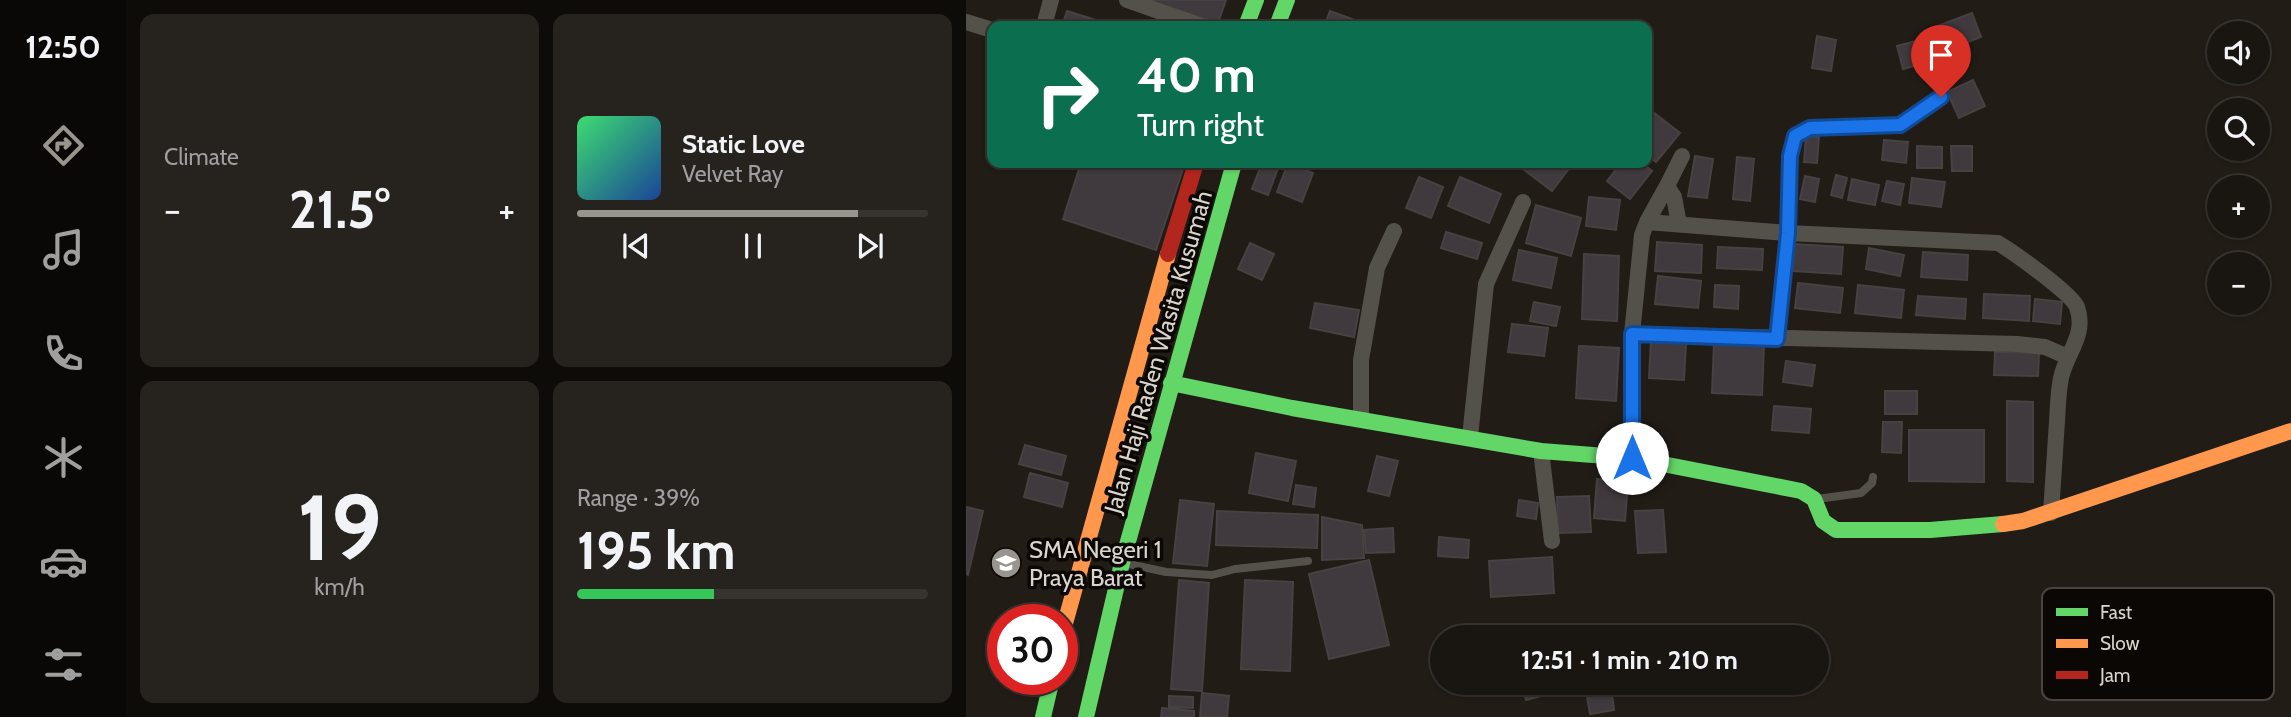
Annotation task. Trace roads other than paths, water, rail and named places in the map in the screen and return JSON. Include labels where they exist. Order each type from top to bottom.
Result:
[{"type":"main road","points":[[1249,21],[1256,0]]},
{"type":"main road","points":[[1279,21],[1287,0]]},
{"type":"main road","name":"Jalan Haji Raden Wasita Kusumah","points":[[1086,717],[1122,563],[1171,383],[1195,168]]},
{"type":"main road","name":"Jalan Haji Raden Wasita Kusumah","points":[[1069,604],[1181,276],[1232,168]]},
{"type":"main road","points":[[1171,383],[1541,451],[1632,458],[1801,491],[1814,499],[1821,520],[1836,530],[1940,531],[1994,527],[2051,513],[2291,431]]},
{"type":"main road","points":[[1043,717],[1048,695]]},
{"type":"street","points":[[1046,21],[1052,0]]},
{"type":"street","points":[[1127,0],[1187,21]]},
{"type":"street","points":[[966,22],[987,28]]},
{"type":"street","points":[[1777,339],[1788,233],[1790,156],[1795,136],[1810,128],[1900,125],[1941,97]]},
{"type":"street","points":[[1632,458],[1632,334],[1643,235],[1647,222],[1682,156]]},
{"type":"street","points":[[1667,186],[1674,197],[1679,224]]},
{"type":"street","points":[[1470,437],[1486,284],[1523,202]]},
{"type":"street","points":[[1647,222],[1788,233],[1997,243],[2011,251],[2023,263],[2066,293],[2076,305],[2080,321],[2079,337],[2068,356],[2060,380],[2051,513]]},
{"type":"street","points":[[1361,419],[1361,360],[1377,268],[1394,231]]},
{"type":"street","points":[[1632,334],[2017,344],[2045,347],[2068,356]]},
{"type":"street","points":[[1541,451],[1552,541]]},
{"type":"lane","points":[[1814,499],[1861,493],[1872,484],[1873,477]]},
{"type":"lane","points":[[1122,563],[1166,572],[1212,575],[1235,569],[1308,561]]},
{"type":"place","name":"SMA Negeri 1 Praya Barat","points":[[1006,563]]}]
